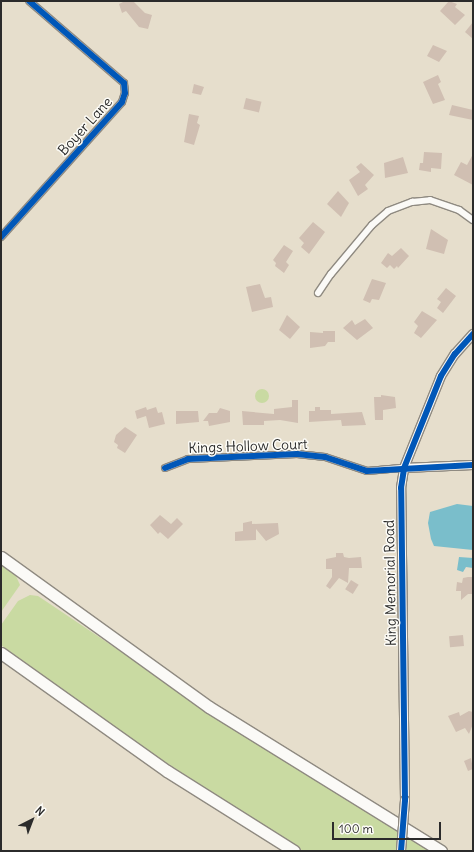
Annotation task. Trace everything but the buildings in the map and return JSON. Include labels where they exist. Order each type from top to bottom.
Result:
[{"type":"highway","points":[[1,557],[209,707],[441,851]]},
{"type":"highway","points":[[1,653],[167,771],[294,851]]},
{"type":"street","name":"Boyer Lane","points":[[1,238],[122,102],[125,93],[124,83],[29,1]]},
{"type":"street","points":[[318,294],[333,270],[372,225],[388,211],[412,202],[430,200],[459,210],[473,220]]},
{"type":"street","name":"King Memorial Road","points":[[401,851],[405,800],[401,488],[404,468],[441,376],[455,354],[473,334]]},
{"type":"street","name":"Kings Hollow Court","points":[[166,468],[188,459],[297,454],[325,457],[367,471],[404,468]]},
{"type":"street","points":[[404,468],[473,465]]},
{"type":"green space","points":[[262,389],[267,391],[269,396],[267,401],[262,403],[257,401],[255,396],[257,391]]},
{"type":"green space","points":[[1,564],[16,576],[20,585],[1,612]]},
{"type":"green space","points":[[30,595],[38,596],[276,756],[431,851],[303,851],[150,752],[1,645],[1,625],[18,601]]},
{"type":"water","points":[[457,504],[473,506],[473,550],[434,546],[431,539],[428,523],[430,512]]},
{"type":"water","points":[[459,557],[473,558],[473,568],[466,567],[463,572],[457,570]]},
{"type":"cycle path","points":[[1,237],[122,102],[125,93],[124,83],[29,1]]},
{"type":"cycle path","points":[[401,851],[405,800],[401,488],[404,468],[441,376],[455,354],[473,334]]},
{"type":"cycle path","points":[[165,468],[188,459],[297,454],[325,457],[367,471],[473,465]]}]
